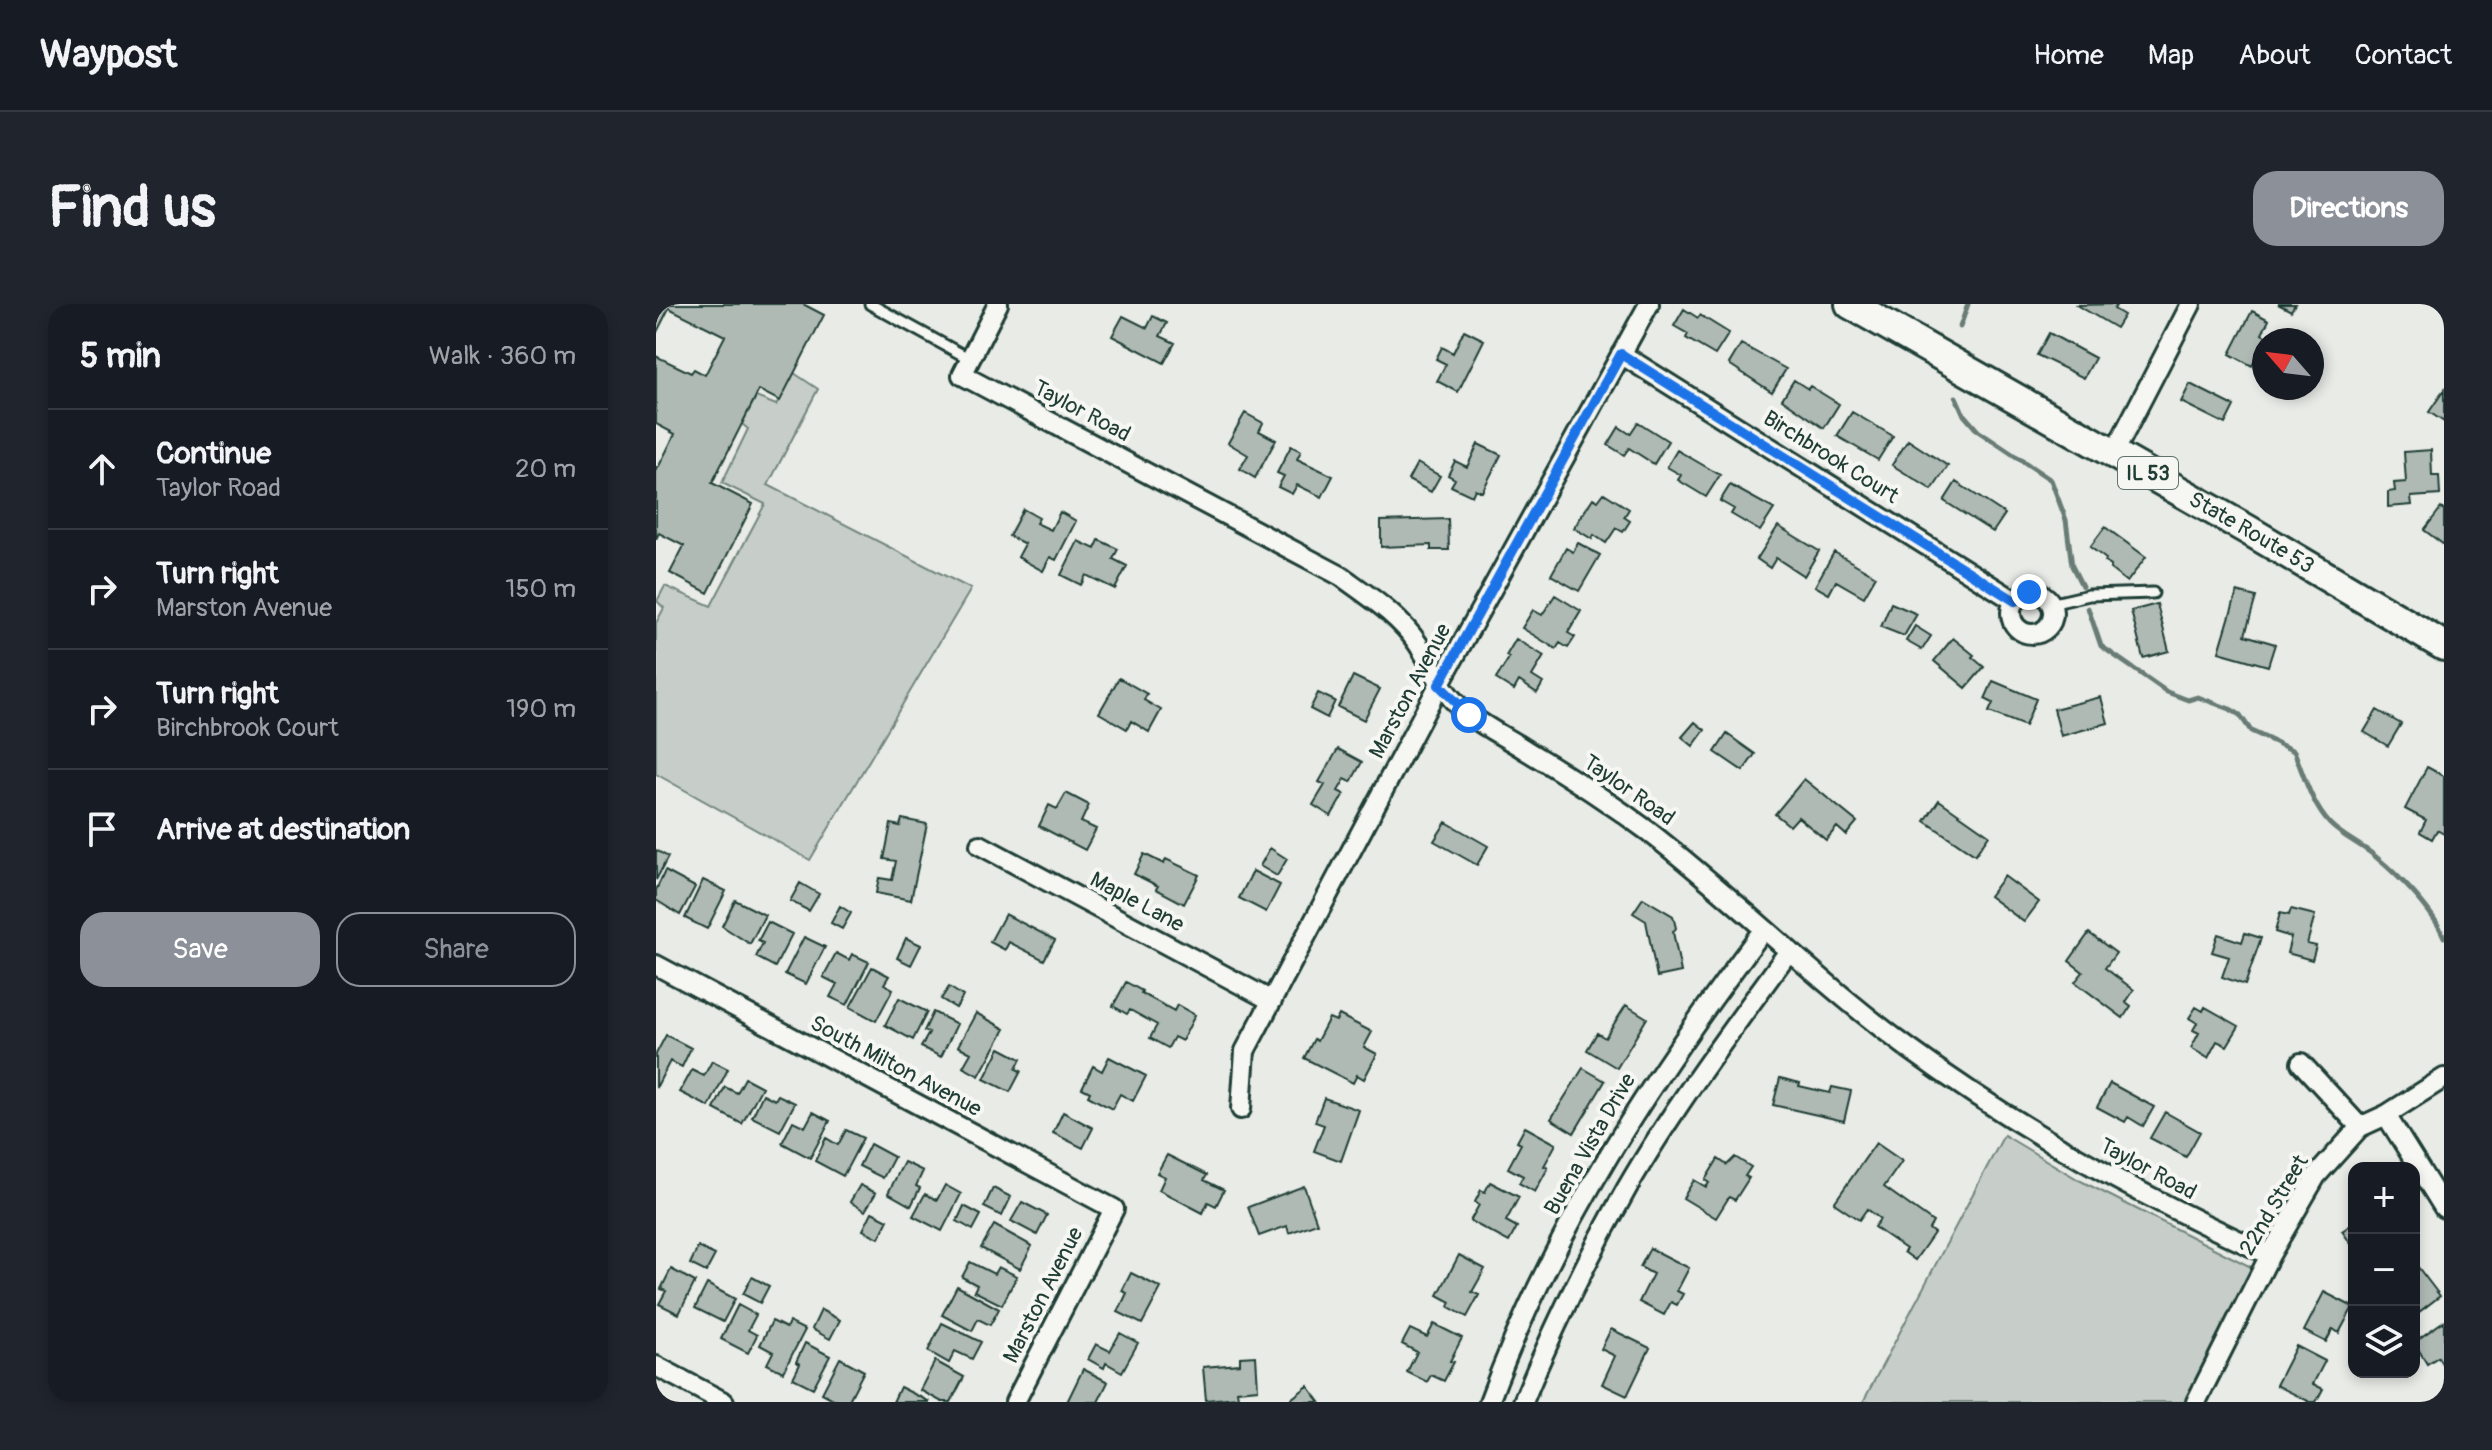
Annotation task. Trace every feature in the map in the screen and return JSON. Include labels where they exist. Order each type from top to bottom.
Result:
[{"type":"main road","name":"State Route 53","points":[[1850,304],[2114,453],[2444,646]]},
{"type":"street","points":[[966,367],[998,304]]},
{"type":"street","name":"Marston Avenue","points":[[1241,1109],[1245,1051],[1439,685],[1649,304]]},
{"type":"street","points":[[2114,453],[2191,304]]},
{"type":"street","name":"Birchbrook Court","points":[[1621,354],[2015,601]]},
{"type":"street","name":"Taylor Road","points":[[966,367],[1341,576],[1381,606],[1417,642],[1439,685],[1469,715],[1567,775],[1645,829],[1907,1048],[2017,1122],[2148,1198],[2270,1255]]},
{"type":"street","points":[[2029,592],[2040,593],[2050,604],[2052,619],[2047,627],[2032,634],[2020,630],[2011,613],[2015,601],[2029,592]]},
{"type":"street","name":"Maple Lane","points":[[980,845],[1272,1001]]},
{"type":"street","name":"Buena Vista Drive","points":[[1489,1402],[1544,1277],[1602,1166],[1670,1057],[1764,929]]},
{"type":"street","points":[[1523,1402],[1571,1293],[1628,1188],[1730,1033],[1789,951]]},
{"type":"street","name":"South Milton Avenue","points":[[656,965],[1114,1209]]},
{"type":"street","points":[[2301,1063],[2360,1127]]},
{"type":"street","name":"22nd Street","points":[[2196,1402],[2270,1255],[2316,1176],[2360,1127],[2386,1115],[2444,1078]]},
{"type":"street","points":[[2386,1115],[2444,1208]]},
{"type":"street","name":"Marston Avenue","points":[[1015,1402],[1114,1209]]},
{"type":"street","points":[[656,1366],[724,1402]]},
{"type":"lane","points":[[870,304],[966,367]]},
{"type":"lane","points":[[2050,604],[2089,595],[2153,593]]},
{"type":"shaded area","points":[[794,373],[818,389],[768,485],[971,589],[810,860],[656,774],[656,623],[664,608],[657,601],[665,586],[711,606],[765,504],[722,483],[748,429],[742,424],[756,397],[776,405]]},
{"type":"shaded area","points":[[2004,1135],[2079,1180],[2253,1268],[2185,1402],[1863,1402]]},
{"type":"building","points":[[656,304],[803,304],[824,315],[780,401],[759,390],[712,483],[753,504],[708,593],[670,573],[684,546],[659,533],[656,539],[656,467],[675,434],[656,424],[656,356],[691,373],[694,369],[705,375],[725,336],[669,308],[656,334]]},
{"type":"building","points":[[2117,304],[2114,309],[2124,315],[2116,328],[2077,305]]},
{"type":"building","points":[[2278,304],[2295,304],[2291,311]]},
{"type":"building","points":[[1684,309],[1729,333],[1715,355],[1686,338],[1688,334],[1674,326]]},
{"type":"building","points":[[2252,311],[2269,320],[2265,328],[2252,328],[2252,366],[2230,354]]},
{"type":"building","points":[[1123,316],[1147,328],[1153,316],[1167,323],[1160,336],[1175,343],[1164,363],[1112,336]]},
{"type":"building","points":[[1464,330],[1484,340],[1458,392],[1437,381],[1446,364],[1436,359],[1442,347],[1453,353]]},
{"type":"building","points":[[2049,333],[2095,358],[2084,378],[2037,355]]},
{"type":"building","points":[[1741,344],[1786,369],[1772,392],[1729,364]]},
{"type":"building","points":[[1794,380],[1839,404],[1824,428],[1782,399]]},
{"type":"building","points":[[2190,384],[2234,406],[2225,424],[2181,402]]},
{"type":"building","points":[[2444,390],[2444,422],[2429,412]]},
{"type":"building","points":[[1852,412],[1893,436],[1878,460],[1837,436]]},
{"type":"building","points":[[1245,413],[1263,423],[1259,431],[1276,440],[1255,478],[1240,469],[1248,455],[1228,443]]},
{"type":"building","points":[[1638,422],[1668,441],[1654,464],[1629,448],[1624,455],[1608,445],[1619,427],[1630,434]]},
{"type":"building","points":[[1908,440],[1948,466],[1932,490],[1892,465]]},
{"type":"building","points":[[1478,444],[1501,455],[1482,492],[1475,489],[1472,496],[1451,486],[1455,479],[1448,475],[1455,461],[1467,467]]},
{"type":"building","points":[[1291,446],[1301,451],[1297,459],[1333,476],[1322,497],[1297,485],[1292,494],[1278,487],[1284,476],[1277,473]]},
{"type":"building","points":[[1677,450],[1720,475],[1706,497],[1678,480],[1681,475],[1667,467]]},
{"type":"building","points":[[2431,450],[2432,476],[2439,476],[2440,495],[2411,497],[2412,505],[2388,507],[2388,492],[2395,491],[2394,483],[2406,482],[2404,452]]},
{"type":"building","points":[[1417,463],[1440,476],[1431,492],[1408,480]]},
{"type":"building","points":[[1956,482],[2005,514],[1993,532],[1944,501]]},
{"type":"building","points":[[1730,485],[1774,509],[1760,531],[1731,514],[1734,509],[1720,501]]},
{"type":"building","points":[[1604,493],[1629,509],[1624,517],[1630,521],[1623,532],[1616,528],[1606,543],[1574,528],[1593,498],[1598,501]]},
{"type":"building","points":[[2441,508],[2444,510],[2444,545],[2424,530]]},
{"type":"building","points":[[1023,509],[1039,518],[1036,523],[1051,530],[1060,512],[1076,521],[1056,560],[1050,557],[1043,571],[1018,557],[1025,544],[1009,536]]},
{"type":"building","points":[[1448,519],[1449,550],[1431,550],[1431,545],[1381,547],[1381,521]]},
{"type":"building","points":[[1778,526],[1819,551],[1804,576],[1776,558],[1770,568],[1757,559]]},
{"type":"building","points":[[2105,527],[2146,557],[2127,582],[2090,547]]},
{"type":"building","points":[[1099,540],[1118,549],[1113,559],[1127,566],[1115,589],[1086,575],[1081,585],[1061,575],[1078,541],[1095,549]]},
{"type":"building","points":[[1578,543],[1600,555],[1579,591],[1551,575],[1566,548],[1573,552]]},
{"type":"building","points":[[1834,552],[1876,576],[1864,597],[1836,581],[1829,594],[1815,586]]},
{"type":"building","points":[[2237,592],[2256,597],[2245,635],[2275,644],[2268,666],[2219,652]]},
{"type":"building","points":[[1555,595],[1581,611],[1568,633],[1575,637],[1568,648],[1560,643],[1556,649],[1522,628],[1533,610],[1542,615]]},
{"type":"building","points":[[1891,603],[1917,614],[1904,636],[1881,627]]},
{"type":"building","points":[[2157,604],[2169,651],[2143,658],[2131,611]]},
{"type":"building","points":[[1915,626],[1931,636],[1922,650],[1906,641]]},
{"type":"building","points":[[1953,638],[1984,667],[1966,688],[1934,661]]},
{"type":"building","points":[[1516,639],[1544,656],[1532,676],[1543,683],[1537,693],[1519,681],[1514,690],[1496,679]]},
{"type":"building","points":[[1353,676],[1380,689],[1364,720],[1338,707]]},
{"type":"building","points":[[1119,678],[1147,694],[1144,700],[1161,710],[1149,732],[1131,721],[1127,729],[1099,713]]},
{"type":"building","points":[[1993,681],[2036,699],[2025,726],[1989,712],[1993,703],[1985,699]]},
{"type":"building","points":[[1318,693],[1335,701],[1327,718],[1310,709]]},
{"type":"building","points":[[2101,697],[2108,723],[2061,736],[2054,709]]},
{"type":"building","points":[[2377,710],[2401,724],[2388,746],[2364,732]]},
{"type":"building","points":[[1695,722],[1705,730],[1693,746],[1682,737]]},
{"type":"building","points":[[1727,734],[1755,754],[1743,771],[1715,752]]},
{"type":"building","points":[[1338,749],[1362,762],[1351,782],[1345,779],[1338,791],[1344,794],[1331,816],[1313,805],[1325,785],[1319,782]]},
{"type":"building","points":[[2427,767],[2444,776],[2444,834],[2437,830],[2432,839],[2420,832],[2426,820],[2405,809]]},
{"type":"building","points":[[1804,779],[1857,822],[1846,835],[1837,827],[1826,840],[1798,817],[1790,826],[1775,814]]},
{"type":"building","points":[[1066,793],[1089,805],[1081,822],[1096,829],[1085,850],[1039,826],[1049,805],[1057,809]]},
{"type":"building","points":[[1939,800],[1989,835],[1975,855],[1925,821]]},
{"type":"building","points":[[902,819],[927,824],[911,900],[876,893],[879,878],[892,880],[896,861],[884,859],[891,824],[900,826]]},
{"type":"building","points":[[1446,822],[1488,846],[1477,865],[1434,841]]},
{"type":"building","points":[[1270,848],[1287,859],[1277,876],[1260,866]]},
{"type":"building","points":[[656,850],[668,857],[656,880]]},
{"type":"building","points":[[1144,854],[1164,864],[1166,859],[1199,875],[1184,904],[1134,874]]},
{"type":"building","points":[[665,871],[695,887],[680,915],[656,900],[656,890]]},
{"type":"building","points":[[1253,871],[1280,885],[1266,912],[1239,898]]},
{"type":"building","points":[[2004,876],[2039,902],[2024,922],[1989,896]]},
{"type":"building","points":[[703,880],[726,891],[707,929],[685,918]]},
{"type":"building","points":[[800,883],[819,894],[809,911],[790,901]]},
{"type":"building","points":[[1643,898],[1673,916],[1681,972],[1657,977],[1646,921],[1633,913]]},
{"type":"building","points":[[735,900],[765,915],[750,944],[722,926]]},
{"type":"building","points":[[840,906],[851,913],[842,929],[831,923]]},
{"type":"building","points":[[2291,909],[2315,915],[2307,944],[2316,946],[2312,960],[2287,953],[2291,937],[2275,932],[2280,913],[2289,915]]},
{"type":"building","points":[[1005,914],[1055,940],[1044,960],[1009,942],[1005,950],[990,942]]},
{"type":"building","points":[[768,922],[792,934],[775,967],[756,957],[763,943],[758,941]]},
{"type":"building","points":[[2089,933],[2116,953],[2105,968],[2134,990],[2126,1002],[2131,1006],[2123,1018],[2075,982],[2083,972],[2069,961]]},
{"type":"building","points":[[2245,933],[2261,938],[2245,985],[2222,977],[2229,957],[2212,952],[2218,934],[2242,942]]},
{"type":"building","points":[[804,937],[825,947],[806,984],[785,974]]},
{"type":"building","points":[[906,938],[921,945],[911,965],[897,958]]},
{"type":"building","points":[[836,953],[849,960],[852,954],[869,962],[847,1005],[830,997],[837,984],[823,977]]},
{"type":"building","points":[[872,967],[889,976],[884,984],[893,989],[876,1021],[850,1007]]},
{"type":"building","points":[[1126,982],[1174,1011],[1177,1005],[1195,1015],[1182,1041],[1174,1037],[1168,1048],[1150,1038],[1157,1025],[1130,1010],[1127,1014],[1113,1006]]},
{"type":"building","points":[[949,987],[963,996],[956,1008],[941,999]]},
{"type":"building","points":[[899,998],[927,1012],[913,1040],[885,1025]]},
{"type":"building","points":[[1626,1005],[1647,1018],[1617,1068],[1587,1050],[1597,1033],[1605,1038]]},
{"type":"building","points":[[2196,1007],[2203,1011],[2205,1007],[2239,1026],[2227,1046],[2217,1041],[2208,1058],[2191,1048],[2199,1033],[2193,1030],[2197,1023],[2189,1018]]},
{"type":"building","points":[[933,1012],[957,1024],[941,1057],[921,1047],[929,1033],[924,1031]]},
{"type":"building","points":[[976,1013],[1005,1029],[979,1076],[963,1067],[971,1053],[958,1046]]},
{"type":"building","points":[[1339,1015],[1372,1032],[1364,1047],[1377,1054],[1364,1079],[1357,1075],[1353,1083],[1304,1058],[1329,1018],[1336,1021]]},
{"type":"building","points":[[666,1035],[691,1048],[682,1067],[670,1061],[656,1088],[656,1054]]},
{"type":"building","points":[[1000,1048],[1021,1059],[1016,1069],[1021,1071],[1010,1092],[984,1079]]},
{"type":"building","points":[[1109,1057],[1146,1076],[1133,1101],[1120,1094],[1112,1109],[1088,1096],[1090,1092],[1082,1088],[1093,1066],[1102,1071]]},
{"type":"building","points":[[712,1061],[728,1069],[709,1107],[680,1092],[692,1070],[704,1076]]},
{"type":"building","points":[[1583,1068],[1605,1081],[1574,1133],[1551,1119]]},
{"type":"building","points":[[745,1078],[762,1087],[742,1124],[714,1109],[725,1087],[737,1093]]},
{"type":"building","points":[[1780,1078],[1830,1093],[1832,1087],[1851,1091],[1844,1121],[1773,1105]]},
{"type":"building","points":[[2110,1083],[2154,1107],[2143,1126],[2128,1117],[2125,1122],[2097,1107]]},
{"type":"building","points":[[763,1094],[775,1100],[778,1095],[795,1103],[780,1131],[752,1117]]},
{"type":"building","points":[[1324,1098],[1359,1110],[1341,1161],[1314,1151],[1324,1125],[1315,1122]]},
{"type":"building","points":[[813,1112],[830,1121],[810,1158],[782,1143],[793,1121],[805,1127]]},
{"type":"building","points":[[1063,1112],[1093,1128],[1083,1148],[1053,1133]]},
{"type":"building","points":[[2165,1112],[2200,1132],[2186,1157],[2150,1138]]},
{"type":"building","points":[[1525,1127],[1556,1144],[1535,1192],[1519,1183],[1523,1176],[1508,1168],[1521,1144],[1517,1142]]},
{"type":"building","points":[[846,1130],[863,1138],[843,1176],[815,1161],[826,1138],[838,1145]]},
{"type":"building","points":[[1876,1143],[1902,1161],[1884,1187],[1933,1222],[1929,1229],[1934,1233],[1915,1260],[1904,1252],[1906,1249],[1874,1227],[1880,1219],[1867,1209],[1859,1220],[1834,1203]]},
{"type":"building","points":[[870,1144],[894,1157],[883,1178],[859,1166]]},
{"type":"building","points":[[1167,1155],[1207,1175],[1204,1180],[1224,1190],[1216,1206],[1208,1202],[1203,1213],[1159,1190],[1165,1177],[1157,1173]]},
{"type":"building","points":[[1735,1157],[1751,1167],[1745,1176],[1749,1178],[1735,1200],[1729,1197],[1716,1218],[1683,1198],[1694,1180],[1706,1187],[1709,1183],[1705,1180],[1718,1159],[1727,1165]]},
{"type":"building","points":[[904,1162],[923,1171],[916,1186],[920,1188],[911,1206],[888,1193]]},
{"type":"building","points":[[1490,1182],[1519,1197],[1506,1221],[1517,1227],[1509,1242],[1470,1221],[1479,1205],[1475,1202],[1481,1190],[1485,1192]]},
{"type":"building","points":[[860,1185],[876,1193],[865,1211],[850,1202]]},
{"type":"building","points":[[945,1185],[961,1194],[942,1231],[913,1216],[925,1194],[937,1200]]},
{"type":"building","points":[[1304,1186],[1317,1223],[1289,1233],[1287,1226],[1259,1236],[1248,1207]]},
{"type":"building","points":[[993,1188],[1011,1197],[1002,1216],[984,1207]]},
{"type":"building","points":[[1022,1202],[1047,1215],[1037,1235],[1011,1221]]},
{"type":"building","points":[[964,1206],[981,1215],[973,1230],[957,1221]]},
{"type":"building","points":[[872,1212],[888,1220],[879,1238],[863,1230]]},
{"type":"building","points":[[994,1225],[1032,1246],[1020,1269],[981,1248]]},
{"type":"building","points":[[698,1247],[715,1255],[706,1272],[690,1264]]},
{"type":"building","points":[[1650,1248],[1689,1268],[1677,1291],[1683,1294],[1677,1305],[1671,1302],[1664,1315],[1639,1302],[1653,1274],[1640,1267]]},
{"type":"building","points":[[1459,1255],[1485,1269],[1472,1292],[1479,1295],[1467,1317],[1449,1307],[1451,1302],[1438,1295]]},
{"type":"building","points":[[970,1262],[994,1274],[998,1267],[1017,1276],[1002,1305],[974,1291],[977,1285],[962,1277]]},
{"type":"building","points":[[671,1269],[695,1282],[679,1314],[659,1304],[666,1291],[661,1289]]},
{"type":"building","points":[[2420,1270],[2440,1296],[2420,1311]]},
{"type":"building","points":[[1131,1273],[1161,1288],[1142,1324],[1118,1312],[1127,1293],[1122,1291]]},
{"type":"building","points":[[752,1277],[769,1286],[760,1303],[743,1294]]},
{"type":"building","points":[[707,1284],[735,1299],[723,1322],[695,1308]]},
{"type":"building","points":[[957,1286],[999,1309],[990,1325],[978,1319],[972,1331],[942,1315]]},
{"type":"building","points":[[2324,1292],[2348,1304],[2348,1316],[2339,1333],[2333,1329],[2326,1342],[2304,1331]]},
{"type":"building","points":[[738,1305],[756,1315],[748,1330],[757,1335],[748,1353],[721,1339]]},
{"type":"building","points":[[821,1310],[840,1320],[830,1339],[812,1329]]},
{"type":"building","points":[[772,1321],[786,1328],[789,1322],[805,1330],[783,1372],[767,1364],[773,1352],[760,1345]]},
{"type":"building","points":[[2444,1321],[2444,1367],[2438,1357],[2427,1364],[2420,1352],[2420,1338]]},
{"type":"building","points":[[942,1323],[981,1342],[972,1359],[955,1351],[949,1363],[928,1351]]},
{"type":"building","points":[[1434,1324],[1462,1338],[1444,1381],[1431,1375],[1427,1382],[1407,1372],[1417,1352],[1402,1344],[1410,1329],[1427,1337]]},
{"type":"building","points":[[1611,1329],[1650,1348],[1627,1396],[1602,1384],[1615,1356],[1601,1349]]},
{"type":"building","points":[[1120,1333],[1138,1343],[1122,1372],[1106,1363],[1104,1368],[1088,1359],[1096,1344],[1110,1351]]},
{"type":"building","points":[[805,1343],[830,1356],[813,1388],[793,1378]]},
{"type":"building","points":[[2296,1346],[2325,1361],[2313,1384],[2323,1389],[2316,1402],[2276,1385]]},
{"type":"building","points":[[1256,1356],[1258,1389],[1237,1391],[1238,1397],[1206,1400],[1203,1367],[1240,1364],[1240,1357]]},
{"type":"building","points":[[840,1358],[864,1371],[848,1402],[839,1402],[822,1393]]},
{"type":"building","points":[[935,1361],[964,1377],[951,1402],[942,1402],[920,1390]]},
{"type":"building","points":[[1083,1369],[1108,1382],[1098,1402],[1067,1402]]},
{"type":"building","points":[[1308,1386],[1320,1402],[1287,1402]]},
{"type":"building","points":[[900,1387],[930,1402],[893,1402]]},
{"type":"waterway","points":[[1960,327],[1968,304]]},
{"type":"waterway","points":[[1956,397],[1964,415],[1978,431],[2051,480],[2066,520],[2072,566],[2082,586]]},
{"type":"waterway","points":[[2088,608],[2101,646],[2167,692],[2188,700],[2198,697],[2230,709],[2240,715],[2251,731],[2294,751],[2309,790],[2324,816],[2335,829],[2376,857],[2405,884],[2424,905],[2444,937]]},
{"type":"route","points":[[1469,715],[1439,685],[1621,354],[2015,601],[2029,592]]}]
